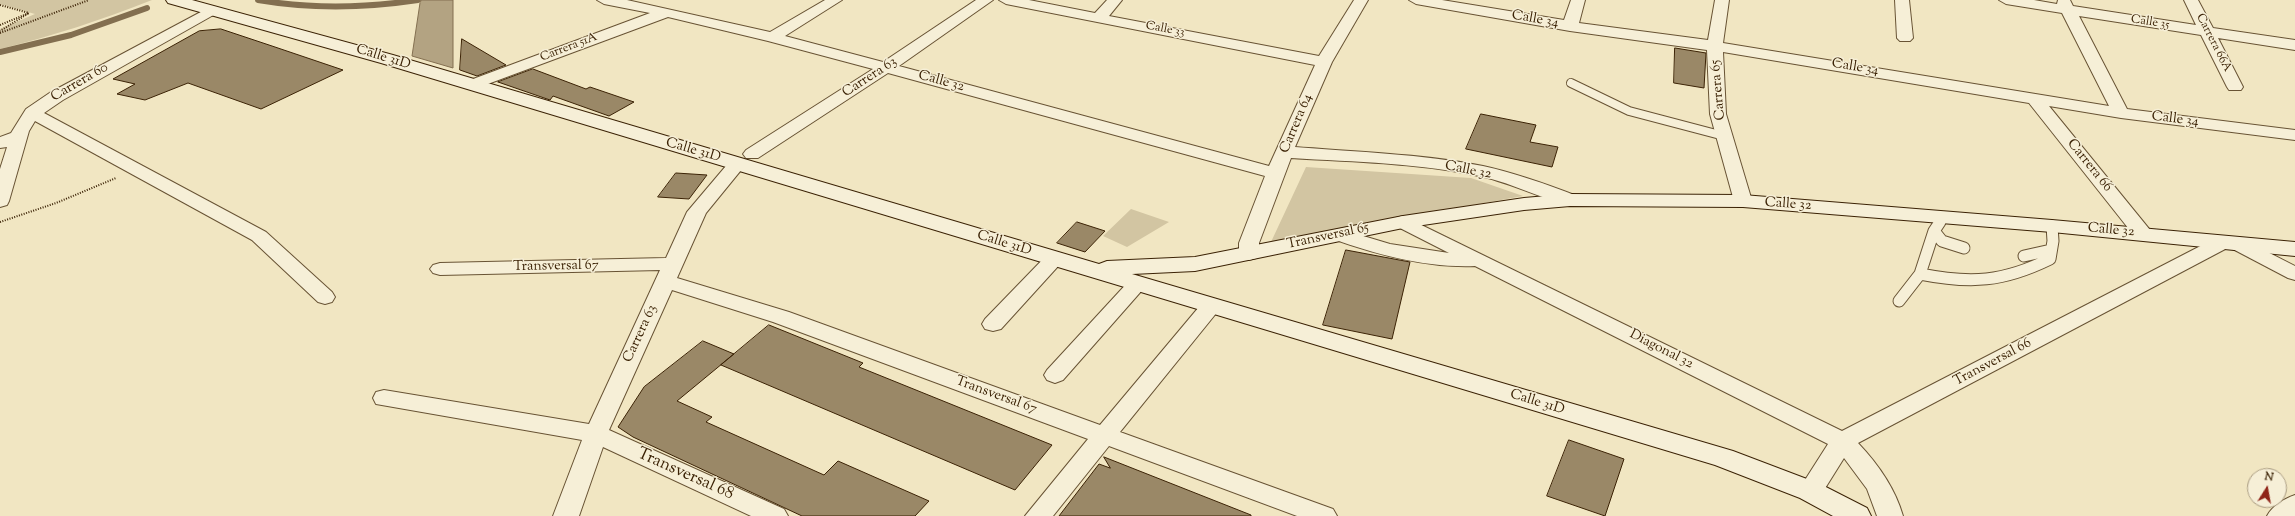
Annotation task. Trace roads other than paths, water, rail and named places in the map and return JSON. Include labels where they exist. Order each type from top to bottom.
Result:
[{"type":"street","name":"Calle 31D","points":[[176,0],[394,61],[471,85],[745,159],[1086,269],[1724,458],[1810,491],[1857,516]]},
{"type":"street","name":"Calle 32","points":[[604,0],[667,12],[772,37],[1277,174]]},
{"type":"street","points":[[772,37],[836,0]]},
{"type":"street","name":"Carrera 63","points":[[566,516],[596,434],[669,272],[698,212],[745,159],[887,68],[986,0]]},
{"type":"street","name":"Calle 33","points":[[1006,0],[1100,17],[1324,62]]},
{"type":"street","points":[[1100,17],[1115,0]]},
{"type":"street","name":"Carrera 64","points":[[1248,254],[1249,243],[1277,174],[1284,152],[1324,62],[1361,0]]},
{"type":"street","name":"Calle 34","points":[[1416,0],[1471,4],[1570,26],[1715,46],[2121,112],[2295,135]]},
{"type":"street","points":[[1570,26],[1578,0]]},
{"type":"street","name":"Carrera 65","points":[[1722,0],[1715,46],[1718,114],[1742,201]]},
{"type":"street","points":[[1902,0],[1905,38]]},
{"type":"street","name":"Calle 35","points":[[2006,0],[2066,5],[2207,32],[2295,45]]},
{"type":"street","name":"Carrera 66A","points":[[2191,0],[2235,87]]},
{"type":"street","points":[[2066,5],[2121,112]]},
{"type":"street","name":"Carrera 60","points":[[0,201],[19,134],[32,113],[57,96],[212,10]]},
{"type":"street","name":"Carrera 51A","points":[[471,85],[667,12]]},
{"type":"street","name":"Carrera 66","points":[[2034,98],[2143,234]]},
{"type":"street","points":[[32,113],[136,167],[259,236],[325,298]]},
{"type":"street","points":[[0,132],[19,134]]},
{"type":"street","points":[[0,143],[19,134]]},
{"type":"street","name":"Calle 32","points":[[1284,152],[1450,166],[1484,172],[1537,187],[1570,200],[1742,201],[1939,224],[2052,226],[2295,249]]},
{"type":"street","name":"Transversal 65","points":[[1086,269],[1173,266],[1248,254],[1403,222],[1524,204],[1570,200]]},
{"type":"street","name":"Diagonal 32","points":[[1403,222],[1842,441]]},
{"type":"street","name":"Diagonal 32","points":[[1340,235],[1372,247],[1407,255],[1444,259],[1480,260]]},
{"type":"street","points":[[2230,243],[2295,274]]},
{"type":"street","name":"Transversal 66","points":[[1842,441],[2230,243]]},
{"type":"street","points":[[993,324],[1054,259]]},
{"type":"street","name":"Transversal 67","points":[[440,269],[669,272],[780,317],[1324,516]]},
{"type":"street","points":[[1055,375],[1137,284]]},
{"type":"street","points":[[1038,516],[1211,306]]},
{"type":"street","name":"Transversal 68","points":[[384,398],[596,434],[775,516]]},
{"type":"street","points":[[1810,491],[1842,441],[1861,459],[1878,485],[1890,516]]},
{"type":"street","points":[[2280,516],[2295,505]]},
{"type":"lane","points":[[1571,83],[1629,111],[1724,136]]},
{"type":"lane","points":[[1939,224],[1942,241],[1964,248]]},
{"type":"lane","points":[[1899,301],[1920,274],[1939,224]]},
{"type":"lane","points":[[1920,274],[1965,282],[1994,281],[2028,270],[2050,259],[2052,250],[2052,226]]},
{"type":"lane","points":[[2024,256],[2052,250]]},
{"type":"waterway","points":[[258,0],[318,6],[378,5],[418,0]]},
{"type":"waterway","points":[[0,52],[71,35],[147,8]]}]
